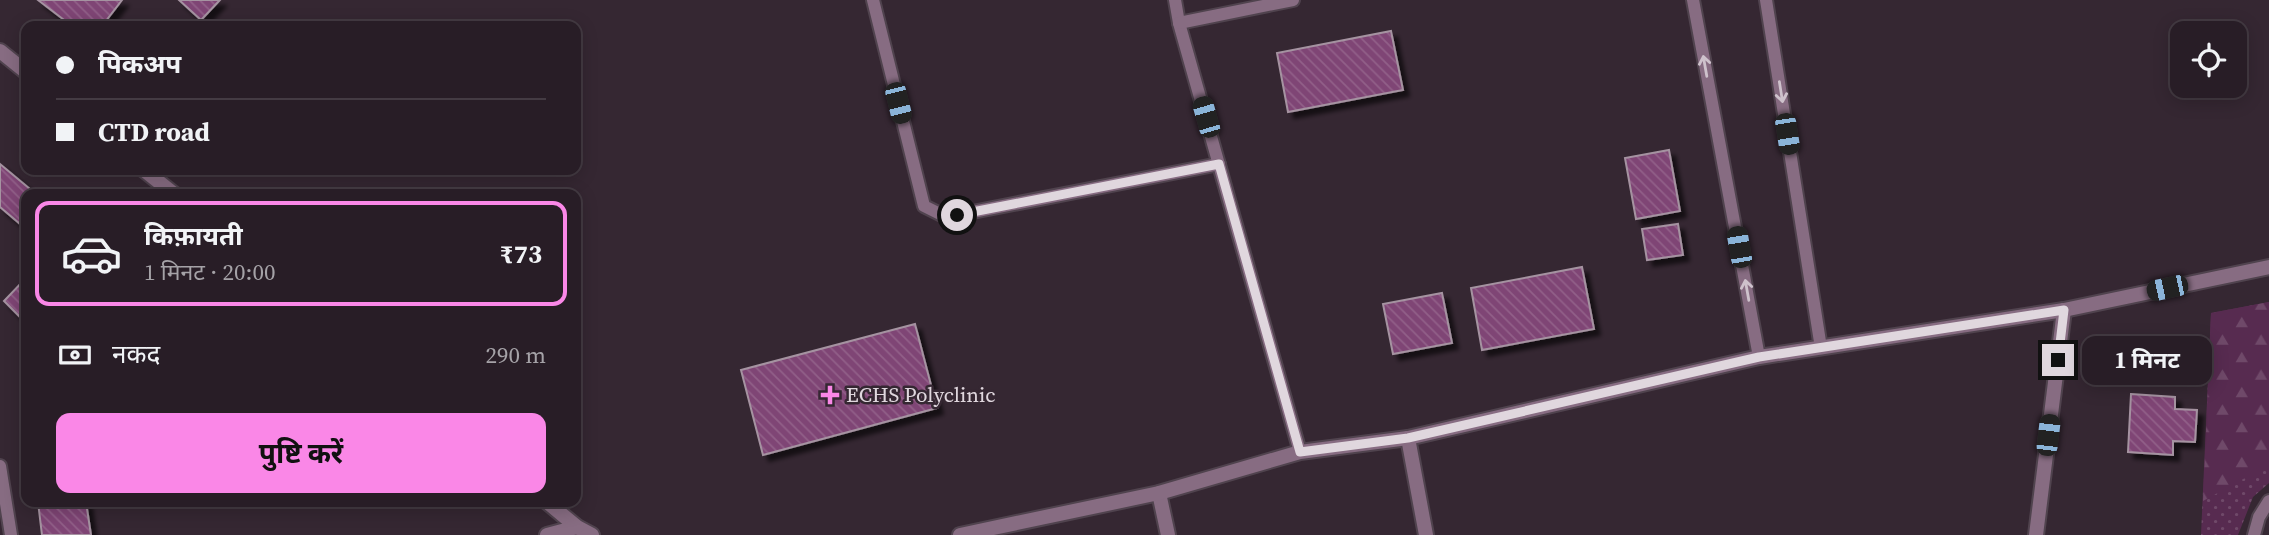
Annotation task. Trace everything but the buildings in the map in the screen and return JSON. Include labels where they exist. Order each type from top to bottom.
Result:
[{"type":"street","points":[[0,51],[21,68]]},
{"type":"street","points":[[150,175],[168,189]]},
{"type":"street","points":[[960,535],[1011,530],[1159,493],[1300,452],[1408,438],[1759,357],[2064,310],[2269,267]]},
{"type":"street","points":[[2036,535],[2064,310]]},
{"type":"street","points":[[1408,438],[1426,535]]},
{"type":"street","points":[[1159,493],[1168,535]]},
{"type":"street","points":[[553,507],[577,527],[592,535]]},
{"type":"street","points":[[547,535],[577,527]]},
{"type":"lane","points":[[873,0],[923,206],[942,215],[957,215],[1219,164]]},
{"type":"lane","points":[[1175,0],[1179,23],[1300,452]]},
{"type":"lane","points":[[1179,23],[1293,0]]},
{"type":"lane","points":[[1693,0],[1759,357]]},
{"type":"lane","points":[[1766,0],[1821,348]]},
{"type":"lane","points":[[0,466],[11,535]]},
{"type":"lane","points":[[2254,535],[2259,517],[2269,501]]},
{"type":"green space","points":[[2269,302],[2269,483],[2253,497],[2238,535],[2201,535],[2211,313]]},
{"type":"green space","points":[[2269,302],[2269,465],[2203,501],[2211,313]]},
{"type":"place","name":"ECHS Polyclinic","points":[[830,395]]},
{"type":"route","points":[[957,215],[1219,164],[1300,452],[1408,438],[1759,357],[2064,310],[2058,360]]}]
